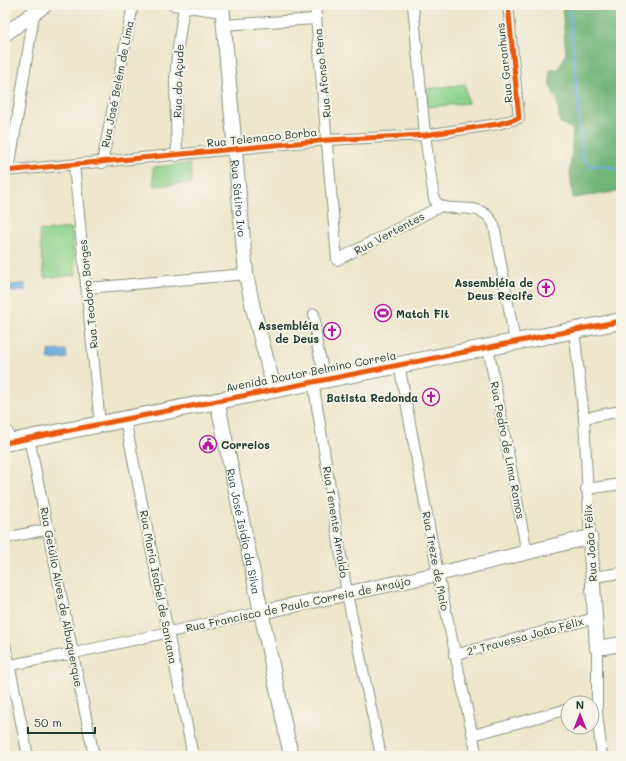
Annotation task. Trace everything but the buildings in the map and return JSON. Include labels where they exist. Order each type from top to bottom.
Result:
[{"type":"main road","name":"Avenida Doutor Belmino Correia","points":[[6,435],[29,438],[319,379],[621,321]]},
{"type":"street","name":"Rua José Belém de Lima","points":[[102,163],[133,5]]},
{"type":"street","name":"Rua Afonso Pena","points":[[315,5],[338,260]]},
{"type":"street","points":[[413,5],[425,135],[434,199],[441,206],[478,209],[483,212],[494,225],[515,342]]},
{"type":"street","name":"Rua Garanhuns","points":[[508,5],[519,118]]},
{"type":"street","points":[[179,6],[222,14],[316,20]]},
{"type":"street","name":"Rua do Açude","points":[[177,156],[175,81],[179,6]]},
{"type":"street","points":[[5,34],[40,8]]},
{"type":"street","points":[[7,171],[40,8]]},
{"type":"street","name":"Rua Sátiro Ivo","points":[[222,14],[246,274],[253,308],[274,388]]},
{"type":"street","name":"Rua Telemaco Borba","points":[[7,171],[177,156],[328,140],[425,135],[498,124],[519,118]]},
{"type":"street","name":"Rua Teodoro Borges","points":[[74,165],[88,288],[100,424]]},
{"type":"street","name":"Rua Vertentes","points":[[338,260],[441,206]]},
{"type":"street","points":[[88,288],[246,274]]},
{"type":"street","name":"Rua Tenente Arnaldo","points":[[314,314],[319,379],[347,594],[382,756]]},
{"type":"street","name":"Rua João Félix","points":[[574,330],[584,418],[586,489],[597,648],[594,695]]},
{"type":"street","name":"Rua Pedro de Lima Ramos","points":[[488,347],[527,553]]},
{"type":"street","name":"Rua Treze de Maio","points":[[399,364],[438,574],[477,756]]},
{"type":"street","name":"Rua José Isídio da Silva","points":[[218,400],[291,756]]},
{"type":"street","points":[[584,418],[621,411]]},
{"type":"street","name":"Rua Maria Isabel de Santana","points":[[125,419],[193,756]]},
{"type":"street","name":"Rua Getúlio Alves de Albuquerque","points":[[29,438],[49,529],[94,756]]},
{"type":"street","points":[[586,489],[621,484]]},
{"type":"street","points":[[5,538],[49,529]]},
{"type":"street","name":"Rua Francisco de Paula Correia de Araújo","points":[[7,665],[74,653],[347,594],[438,574],[590,537]]},
{"type":"street","points":[[592,577],[621,573]]},
{"type":"street","name":"2ª Travessa João Félix","points":[[454,654],[595,618]]},
{"type":"street","points":[[5,644],[7,665],[28,756]]},
{"type":"street","points":[[597,648],[621,644]]},
{"type":"street","points":[[473,735],[560,711]]},
{"type":"street","name":"Rua João Félix","points":[[599,735],[602,756]]},
{"type":"green space","points":[[562,5],[621,5],[621,191],[573,198],[570,172],[573,129],[560,123],[557,99],[550,86],[550,70],[559,69],[566,54]]},
{"type":"green space","points":[[465,84],[468,103],[428,107],[426,89]]},
{"type":"green space","points":[[190,164],[192,183],[154,186],[153,167]]},
{"type":"green space","points":[[71,228],[76,275],[44,278],[39,231]]},
{"type":"water","points":[[25,284],[25,291],[11,292],[10,285]]},
{"type":"water","points":[[66,350],[67,358],[49,360],[48,351]]},
{"type":"waterway","points":[[569,5],[583,160],[592,166],[604,165],[621,170]]},
{"type":"cycle path","points":[[5,171],[328,140],[425,135],[498,124],[519,118],[508,5]]},
{"type":"cycle path","points":[[5,443],[621,321]]},
{"type":"place","name":"Assembléia de Deus Recife","points":[[546,288]]},
{"type":"place","name":"Match Fit","points":[[383,313]]},
{"type":"place","name":"Assembléia de Deus","points":[[332,331]]},
{"type":"place","name":"Batista Redonda","points":[[431,397]]},
{"type":"place","name":"Correios","points":[[208,444]]}]
